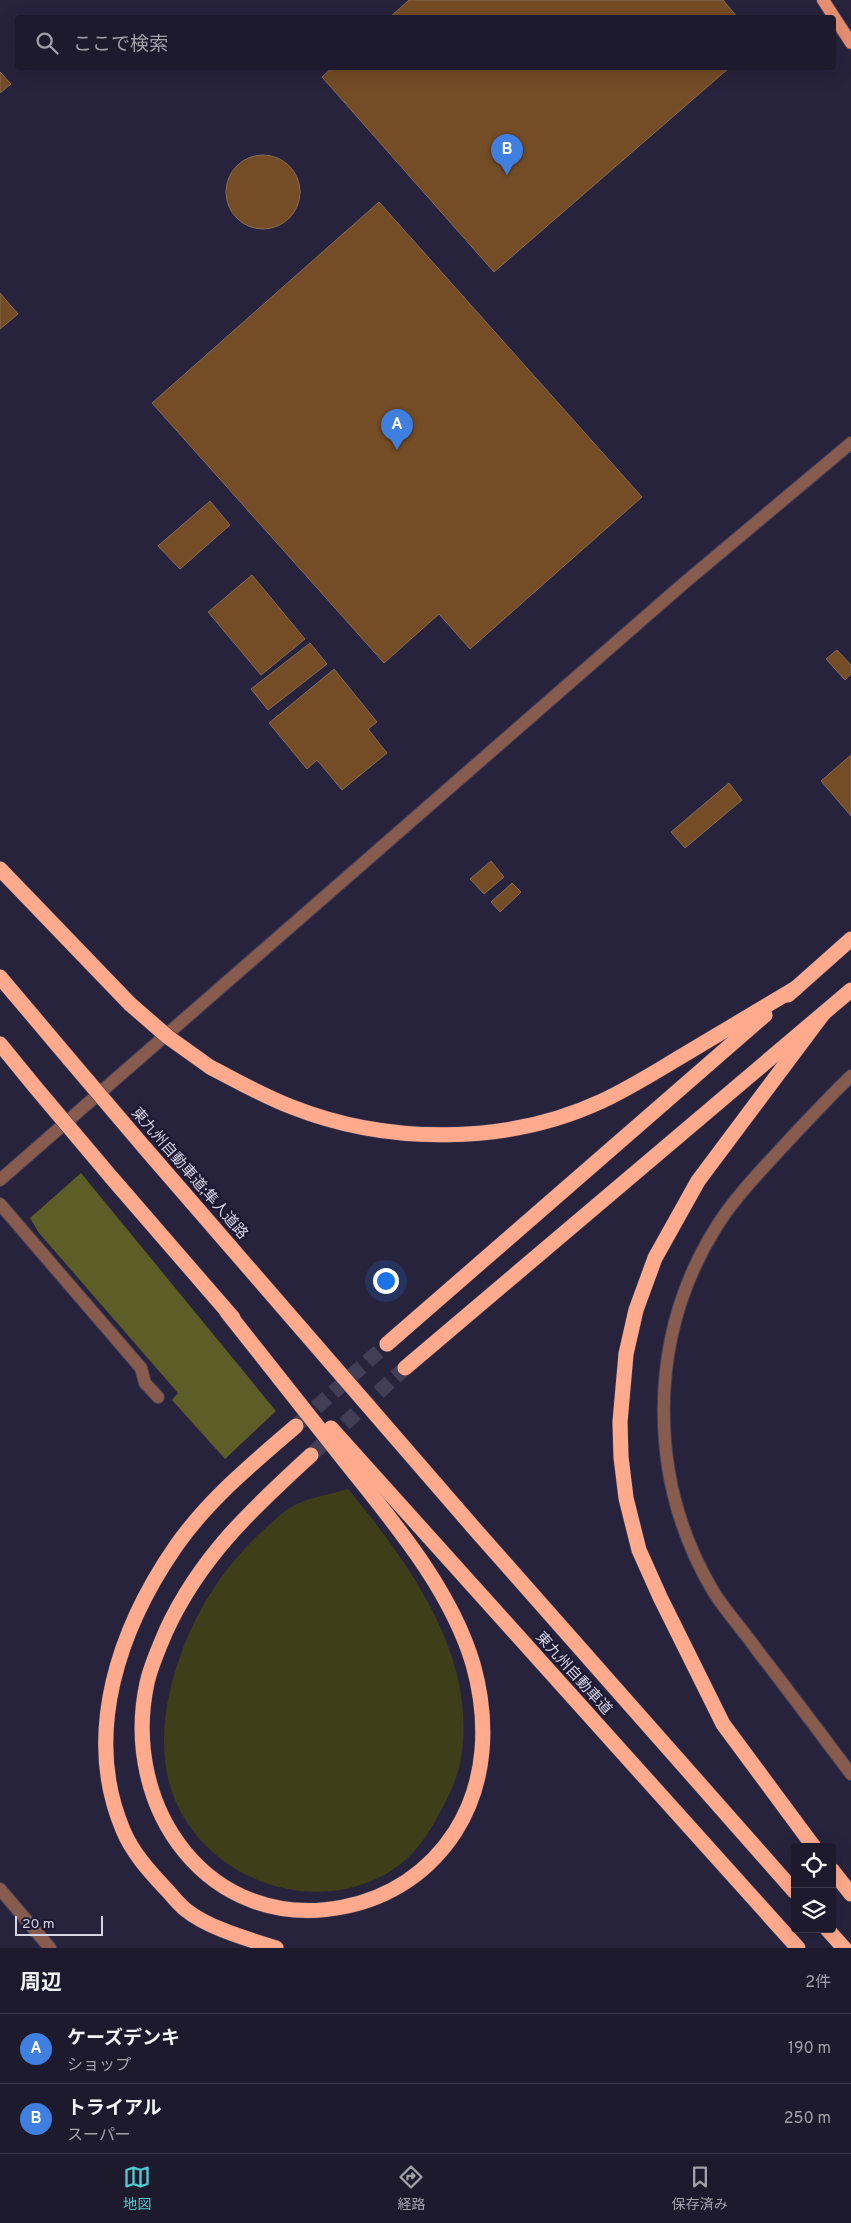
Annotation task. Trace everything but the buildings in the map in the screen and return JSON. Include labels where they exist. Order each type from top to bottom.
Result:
[{"type":"highway","points":[[0,869],[130,1004],[168,1037],[210,1067],[292,1107],[335,1121],[379,1130],[424,1135],[470,1134],[505,1129],[558,1117],[600,1102],[640,1082],[796,988]]},
{"type":"highway","points":[[387,1344],[851,938]]},
{"type":"highway","name":"東九州自動車道;隼人道路","points":[[0,977],[356,1392]]},
{"type":"highway","points":[[405,1368],[851,990]]},
{"type":"highway","points":[[811,1843],[723,1724],[653,1581],[639,1550],[626,1498],[621,1457],[620,1422],[626,1354],[636,1310],[655,1258],[698,1181],[823,1014]]},
{"type":"highway","points":[[0,1044],[227,1312],[394,1524],[432,1579],[460,1632],[473,1664],[483,1722],[483,1748],[472,1799],[446,1846],[408,1882],[384,1895],[357,1905],[330,1910],[302,1910],[274,1906],[247,1898],[222,1885],[200,1868],[180,1848],[164,1824],[153,1799],[145,1768],[142,1728],[147,1681],[158,1650],[186,1593],[208,1560],[238,1523],[311,1455]]},
{"type":"highway","name":"東九州自動車道","points":[[227,1312],[798,1948]]},
{"type":"highway","name":"東九州自動車道","points":[[356,1392],[791,1888]]},
{"type":"highway","points":[[276,1948],[228,1932],[186,1910],[146,1868],[123,1831],[109,1781],[106,1726],[113,1679],[125,1639],[160,1570],[178,1544],[234,1479],[296,1426]]},
{"type":"highway","points":[[836,1875],[851,1894]]},
{"type":"highway","points":[[831,1933],[844,1948]]},
{"type":"main road","points":[[823,0],[833,15]]},
{"type":"main road","points":[[836,20],[851,43]]},
{"type":"street","points":[[0,1180],[683,584],[851,444]]},
{"type":"street","points":[[851,1076],[825,1100],[754,1178],[715,1228],[690,1278],[676,1315],[669,1346],[663,1410],[665,1449],[676,1504],[698,1564],[732,1618],[851,1774]]},
{"type":"street","points":[[0,1204],[142,1368],[145,1383],[158,1397]]},
{"type":"street","points":[[0,1889],[50,1948]]},
{"type":"shaded area","points":[[81,1173],[276,1411],[225,1459],[172,1400],[178,1393],[39,1233],[30,1218]]},
{"type":"shaded area","points":[[348,1489],[394,1548],[415,1580],[434,1613],[449,1648],[459,1684],[464,1720],[461,1758],[453,1787],[431,1829],[422,1842],[402,1863],[390,1872],[362,1885],[315,1892],[285,1888],[256,1879],[230,1865],[207,1846],[188,1823],[174,1797],[166,1767],[164,1738],[166,1710],[176,1668],[188,1636],[206,1600],[228,1568],[254,1539],[288,1509],[308,1500]]},
{"type":"tunnel","points":[[299,1423],[387,1344]]},
{"type":"tunnel","points":[[311,1455],[405,1368]]},
{"type":"place","name":"トライアル","points":[[507,175]]},
{"type":"place","name":"ケーズデンキ","points":[[397,450]]}]
